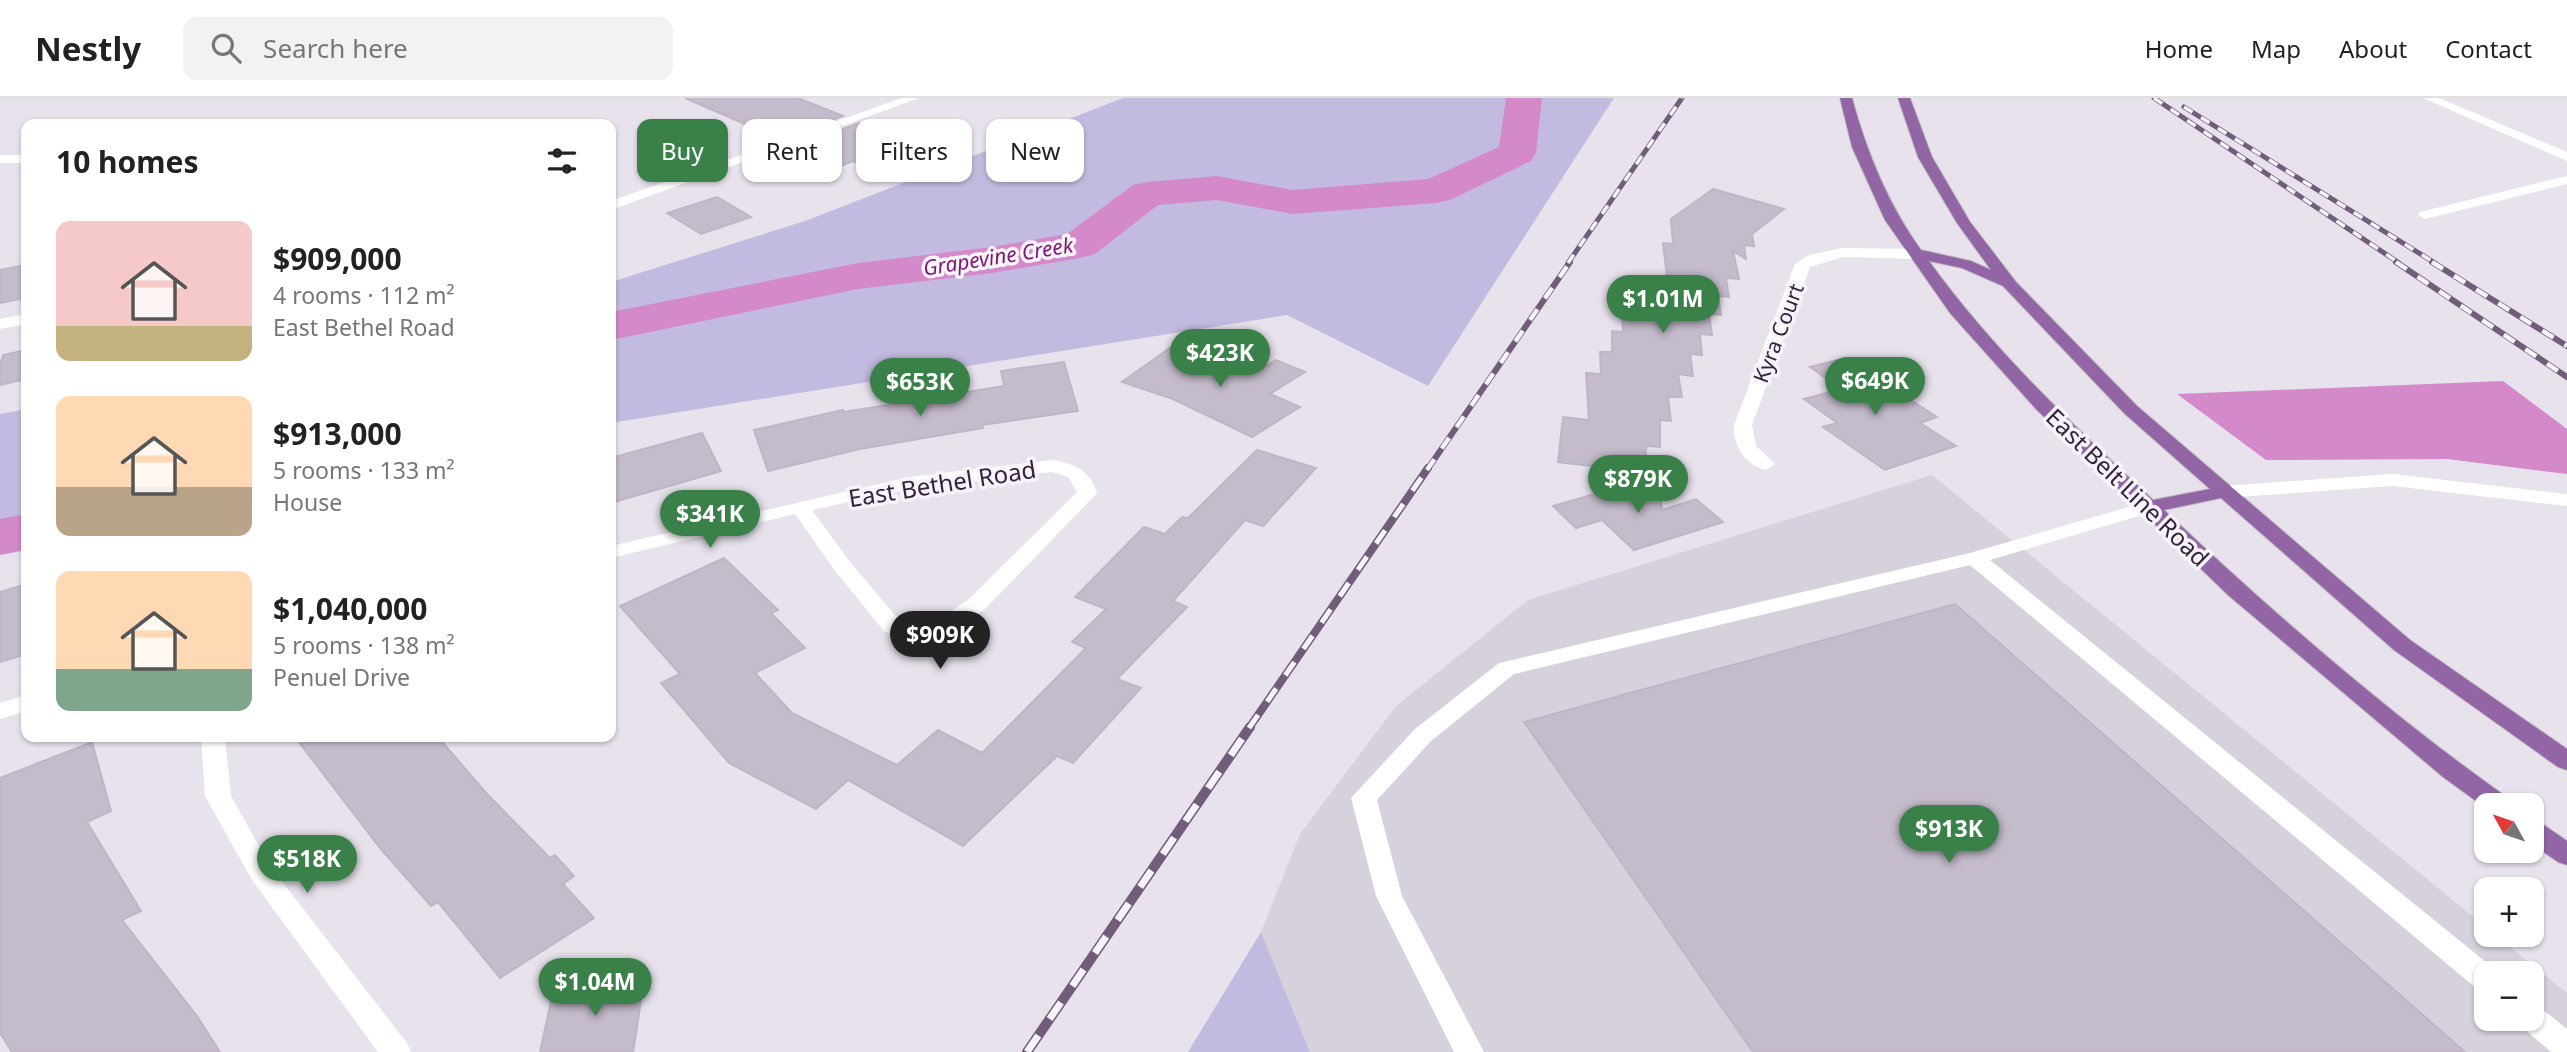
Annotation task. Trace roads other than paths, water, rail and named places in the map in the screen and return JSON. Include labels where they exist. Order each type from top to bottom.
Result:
[{"type":"main road","name":"East Belt Line Road","points":[[1846,98],[1859,147],[1892,220],[1956,310],[2042,405],[2236,590],[2452,771],[2482,793]]},
{"type":"main road","points":[[1905,98],[1926,157],[1964,223],[2010,285],[2131,410],[2402,645],[2567,761]]},
{"type":"main road","points":[[1917,254],[1966,264],[2010,285]]},
{"type":"main road","points":[[2149,507],[2224,492]]},
{"type":"main road","points":[[2544,839],[2567,855]]},
{"type":"street","points":[[616,204],[913,98]]},
{"type":"street","points":[[2429,98],[2567,157]]},
{"type":"street","points":[[0,159],[21,159]]},
{"type":"street","points":[[2425,215],[2567,180]]},
{"type":"street","name":"Kyra Court","points":[[1766,464],[1746,447],[1742,437],[1743,425],[1803,264],[1812,258],[1834,253],[1917,254]]},
{"type":"street","points":[[0,324],[21,320]]},
{"type":"street","name":"East Bethel Road","points":[[616,551],[800,507],[909,483],[1052,466],[1073,469],[1084,481],[1087,493],[977,604],[928,636],[892,626],[843,567],[800,507]]},
{"type":"street","points":[[2224,492],[2393,480],[2567,500]]},
{"type":"street","points":[[1469,1052],[1389,896],[1364,798],[1423,735],[1507,668],[1974,558],[2149,507]]},
{"type":"street","points":[[1974,558],[2474,969]]},
{"type":"street","points":[[0,711],[21,705]]},
{"type":"street","points":[[213,742],[218,796],[261,873],[396,1052]]},
{"type":"street","points":[[2544,1028],[2567,1046]]},
{"type":"waterway","name":"Grapevine Creek","points":[[616,325],[858,276],[992,260],[1080,245],[1147,194],[1217,188],[1293,202],[1436,191],[1517,153],[1524,98]]},
{"type":"waterway","name":"Grapevine Creek","points":[[0,537],[21,533]]},
{"type":"railway","points":[[1568,263],[1682,98]]},
{"type":"railway","points":[[2154,98],[2399,263]]},
{"type":"railway","points":[[2184,107],[2435,263]]},
{"type":"railway","points":[[1427,470],[1570,262]]},
{"type":"railway","points":[[2396,262],[2567,377]]},
{"type":"railway","points":[[2432,262],[2567,346]]},
{"type":"railway","points":[[1249,728],[1428,468]]},
{"type":"railway","points":[[1027,1052],[1250,727]]}]
